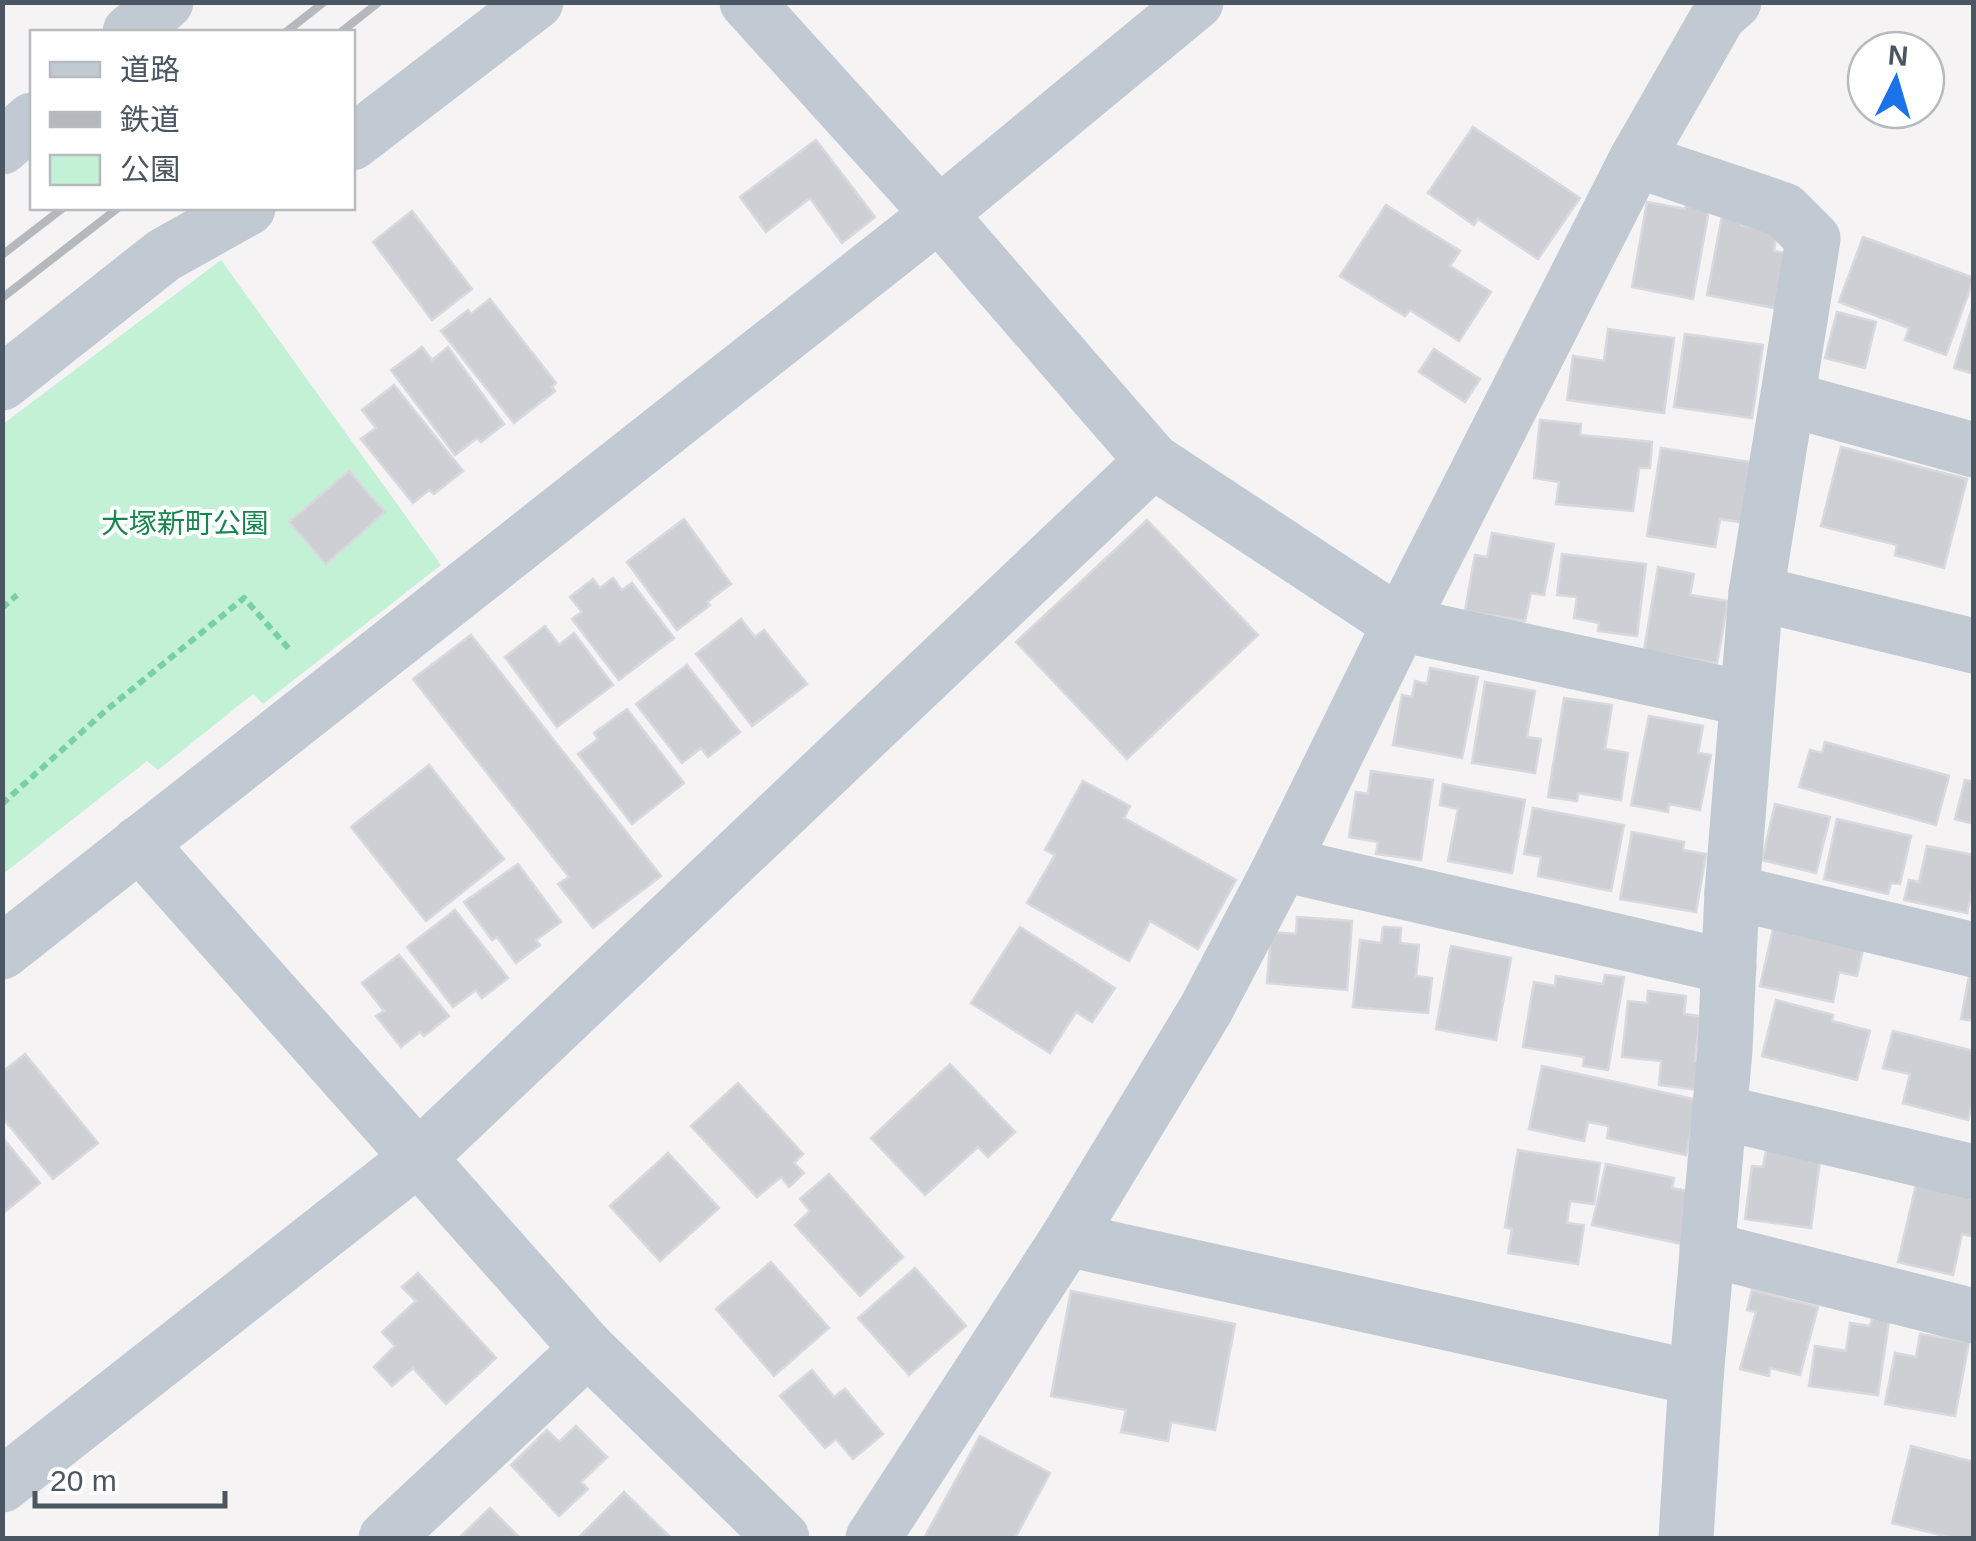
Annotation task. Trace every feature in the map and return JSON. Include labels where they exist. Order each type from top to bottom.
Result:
[{"type":"street","points":[[132,30],[166,2]]},
{"type":"street","points":[[355,141],[536,2]]},
{"type":"street","points":[[748,2],[1153,461],[1400,624],[1747,699]]},
{"type":"street","points":[[2,952],[939,214],[1196,2]]},
{"type":"street","points":[[873,1538],[1066,1239],[1206,1008],[1636,160],[1718,7]]},
{"type":"street","points":[[2,146],[30,122]]},
{"type":"street","points":[[1636,160],[1784,210],[1813,239],[1756,593],[1686,1538]]},
{"type":"street","points":[[2,383],[164,255],[244,210]]},
{"type":"street","points":[[1788,399],[1974,450]]},
{"type":"street","points":[[2,1486],[417,1159],[1153,461]]},
{"type":"street","points":[[1756,593],[1974,646]]},
{"type":"street","points":[[140,844],[588,1350],[782,1538]]},
{"type":"street","points":[[1282,864],[1729,966]]},
{"type":"street","points":[[1732,892],[1974,950]]},
{"type":"street","points":[[1720,1112],[1974,1172]]},
{"type":"street","points":[[1066,1239],[1696,1378]]},
{"type":"street","points":[[1707,1249],[1974,1316]]},
{"type":"street","points":[[386,1538],[588,1350]]},
{"type":"path","points":[[2,608],[17,595]]},
{"type":"path","points":[[2,804],[104,712],[244,598],[294,656]]},
{"type":"green space","name":"大塚新町公園","points":[[221,260],[441,565],[263,704],[253,694],[158,770],[147,761],[3,874],[3,424]]},
{"type":"building","points":[[1473,127],[1580,198],[1538,259],[1478,219],[1474,225],[1428,193]]},
{"type":"building","points":[[816,140],[875,217],[842,243],[810,198],[766,232],[740,197]]},
{"type":"building","points":[[1687,200],[1710,204],[1693,299],[1632,287],[1647,202],[1685,209]]},
{"type":"building","points":[[1386,205],[1460,251],[1450,266],[1491,292],[1459,341],[1410,310],[1405,316],[1340,276]]},
{"type":"building","points":[[412,211],[472,289],[432,320],[373,242]]},
{"type":"building","points":[[1723,211],[1743,215],[1741,225],[1777,231],[1774,251],[1789,254],[1779,309],[1707,295]]},
{"type":"building","points":[[1863,237],[1974,278],[1946,355],[1905,340],[1909,328],[1839,302]]},
{"type":"building","points":[[490,299],[556,383],[552,387],[555,391],[514,423],[441,331]]},
{"type":"building","points":[[1974,301],[1974,374],[1954,368]]},
{"type":"building","points":[[1837,312],[1876,322],[1865,368],[1825,358]]},
{"type":"building","points":[[1608,329],[1674,338],[1664,413],[1567,400],[1573,356],[1604,361]]},
{"type":"building","points":[[1685,334],[1763,345],[1752,418],[1674,407]]},
{"type":"building","points":[[422,347],[432,360],[448,347],[504,424],[455,455],[391,370]]},
{"type":"building","points":[[1434,349],[1480,379],[1465,402],[1419,372]]},
{"type":"building","points":[[394,385],[463,471],[434,494],[429,490],[413,503],[361,439],[376,428],[362,410]]},
{"type":"building","points":[[1540,420],[1581,424],[1580,435],[1652,442],[1650,468],[1639,468],[1633,511],[1556,504],[1559,482],[1534,478]]},
{"type":"building","points":[[1841,447],[1967,479],[1944,568],[1895,555],[1897,545],[1821,526]]},
{"type":"building","points":[[1661,448],[1756,463],[1746,523],[1720,519],[1715,547],[1647,536]]},
{"type":"building","points":[[349,471],[385,512],[326,564],[289,522]]},
{"type":"building","points":[[684,519],[731,584],[677,630],[627,562]]},
{"type":"building","points":[[1147,520],[1258,635],[1127,759],[1016,642]]},
{"type":"building","points":[[1492,533],[1554,544],[1544,595],[1531,593],[1525,621],[1465,611],[1475,555],[1487,557]]},
{"type":"building","points":[[1562,554],[1646,564],[1637,636],[1598,631],[1599,623],[1574,618],[1577,597],[1557,595]]},
{"type":"building","points":[[1658,567],[1694,574],[1690,595],[1728,601],[1717,663],[1668,655],[1642,662]]},
{"type":"building","points":[[613,578],[622,590],[632,583],[674,638],[619,680],[572,619],[582,612],[570,597],[593,579],[600,588]]},
{"type":"building","points":[[741,619],[755,637],[764,630],[807,684],[752,726],[696,654]]},
{"type":"building","points":[[545,626],[559,645],[574,633],[613,685],[557,727],[505,657]]},
{"type":"building","points":[[471,635],[661,876],[593,928],[558,884],[569,877],[413,679]]},
{"type":"building","points":[[687,665],[740,732],[708,757],[701,748],[682,763],[636,704]]},
{"type":"building","points":[[1430,668],[1478,677],[1462,758],[1393,745],[1402,695],[1412,697],[1415,681],[1427,684]]},
{"type":"building","points":[[1485,682],[1535,691],[1527,737],[1541,739],[1535,773],[1472,763]]},
{"type":"building","points":[[1564,698],[1612,705],[1605,749],[1628,753],[1621,800],[1578,793],[1577,801],[1548,797]]},
{"type":"building","points":[[627,709],[684,783],[632,824],[578,754],[598,739],[594,733]]},
{"type":"building","points":[[1649,716],[1703,726],[1698,753],[1711,755],[1700,810],[1669,804],[1668,812],[1631,805]]},
{"type":"building","points":[[1825,742],[1949,776],[1936,825],[1799,787],[1810,750],[1822,753]]},
{"type":"building","points":[[429,765],[504,859],[426,921],[351,827]]},
{"type":"building","points":[[1371,771],[1433,780],[1421,860],[1376,854],[1378,842],[1349,837],[1356,792],[1368,794]]},
{"type":"building","points":[[1965,780],[1974,782],[1974,824],[1955,819]]},
{"type":"building","points":[[1083,781],[1130,806],[1124,818],[1236,880],[1198,949],[1150,921],[1129,961],[1027,903],[1055,855],[1045,850]]},
{"type":"building","points":[[1443,784],[1525,800],[1512,873],[1448,861],[1458,809],[1440,805]]},
{"type":"building","points":[[1775,804],[1830,817],[1816,873],[1762,860]]},
{"type":"building","points":[[1533,808],[1624,825],[1611,891],[1538,876],[1541,857],[1524,854]]},
{"type":"building","points":[[1837,819],[1911,836],[1900,884],[1891,883],[1888,894],[1824,879]]},
{"type":"building","points":[[1632,832],[1684,842],[1683,850],[1706,854],[1696,912],[1620,899]]},
{"type":"building","points":[[1927,846],[1974,855],[1974,883],[1967,913],[1904,900],[1909,880],[1919,882]]},
{"type":"building","points":[[518,864],[561,922],[536,940],[540,945],[516,963],[497,937],[492,940],[464,902]]},
{"type":"building","points":[[455,910],[508,978],[482,998],[476,990],[453,1007],[407,947]]},
{"type":"building","points":[[1297,917],[1352,921],[1347,990],[1267,983],[1271,932],[1296,934]]},
{"type":"building","points":[[1774,925],[1864,945],[1857,976],[1839,972],[1833,1002],[1760,986]]},
{"type":"building","points":[[1020,927],[1115,988],[1092,1022],[1076,1012],[1050,1053],[971,1003]]},
{"type":"building","points":[[1383,927],[1401,928],[1400,943],[1419,945],[1416,976],[1432,978],[1428,1013],[1353,1007],[1360,940],[1381,943]]},
{"type":"building","points":[[1451,946],[1511,958],[1496,1040],[1436,1029]]},
{"type":"building","points":[[399,955],[449,1016],[424,1036],[420,1032],[401,1047],[376,1016],[384,1011],[362,983]]},
{"type":"building","points":[[1605,975],[1624,977],[1608,1070],[1583,1066],[1584,1057],[1523,1047],[1534,982],[1555,986],[1556,976],[1603,984]]},
{"type":"building","points":[[1969,976],[1974,977],[1974,1021],[1961,1019]]},
{"type":"building","points":[[1648,991],[1686,996],[1684,1014],[1700,1016],[1695,1061],[1702,1061],[1699,1090],[1659,1085],[1661,1061],[1622,1057],[1628,1001],[1647,1003]]},
{"type":"building","points":[[1776,1000],[1833,1015],[1832,1021],[1870,1031],[1857,1080],[1762,1056]]},
{"type":"building","points":[[1893,1031],[1974,1051],[1974,1098],[1968,1120],[1903,1103],[1910,1074],[1883,1068]]},
{"type":"building","points":[[25,1054],[98,1143],[53,1179],[2,1117],[2,1072]]},
{"type":"building","points":[[950,1064],[1015,1132],[988,1157],[978,1147],[925,1195],[871,1138]]},
{"type":"building","points":[[1542,1066],[1698,1100],[1686,1155],[1607,1138],[1609,1126],[1588,1122],[1584,1141],[1529,1129]]},
{"type":"building","points":[[738,1083],[803,1154],[794,1163],[804,1173],[789,1187],[781,1177],[757,1197],[691,1126]]},
{"type":"building","points":[[2,1137],[40,1183],[2,1214]]},
{"type":"building","points":[[1767,1145],[1821,1153],[1811,1228],[1745,1219],[1752,1166],[1763,1167]]},
{"type":"building","points":[[1518,1150],[1600,1163],[1594,1204],[1570,1201],[1567,1223],[1584,1225],[1578,1264],[1508,1253],[1512,1229],[1505,1227]]},
{"type":"building","points":[[668,1153],[719,1208],[660,1261],[610,1206]]},
{"type":"building","points":[[1606,1164],[1674,1178],[1672,1188],[1687,1191],[1682,1244],[1592,1225]]},
{"type":"building","points":[[829,1174],[903,1257],[860,1296],[795,1225],[810,1211],[800,1199]]},
{"type":"building","points":[[1916,1185],[1974,1197],[1974,1237],[1962,1234],[1953,1275],[1898,1262]]},
{"type":"building","points":[[771,1262],[829,1328],[774,1376],[716,1309]]},
{"type":"building","points":[[915,1268],[966,1326],[909,1375],[858,1318]]},
{"type":"building","points":[[418,1273],[496,1358],[446,1404],[413,1368],[392,1386],[374,1367],[395,1346],[382,1332],[416,1301],[402,1287]]},
{"type":"building","points":[[1752,1290],[1818,1307],[1800,1375],[1770,1368],[1769,1376],[1740,1369],[1756,1312],[1747,1310]]},
{"type":"building","points":[[1071,1291],[1235,1324],[1215,1430],[1171,1422],[1168,1441],[1121,1432],[1126,1410],[1051,1396]]},
{"type":"building","points":[[1872,1318],[1889,1321],[1878,1395],[1809,1386],[1815,1346],[1846,1351],[1850,1323],[1870,1326]]},
{"type":"building","points":[[1920,1334],[1969,1342],[1955,1416],[1885,1404],[1895,1353],[1916,1357]]},
{"type":"building","points":[[812,1370],[834,1397],[845,1389],[883,1434],[853,1459],[836,1439],[825,1448],[780,1396]]},
{"type":"building","points":[[576,1426],[607,1457],[581,1482],[588,1489],[559,1516],[511,1465],[547,1430],[559,1442]]},
{"type":"building","points":[[980,1436],[1050,1473],[1015,1538],[924,1538]]},
{"type":"building","points":[[1911,1446],[1974,1462],[1974,1538],[1953,1538],[1892,1523]]},
{"type":"building","points":[[624,1492],[671,1538],[578,1538]]},
{"type":"building","points":[[490,1508],[520,1538],[459,1538]]},
{"type":"railway","points":[[289,30],[324,2]]},
{"type":"railway","points":[[344,30],[379,2]]},
{"type":"railway","points":[[2,255],[60,210]]},
{"type":"railway","points":[[2,298],[115,210]]}]
